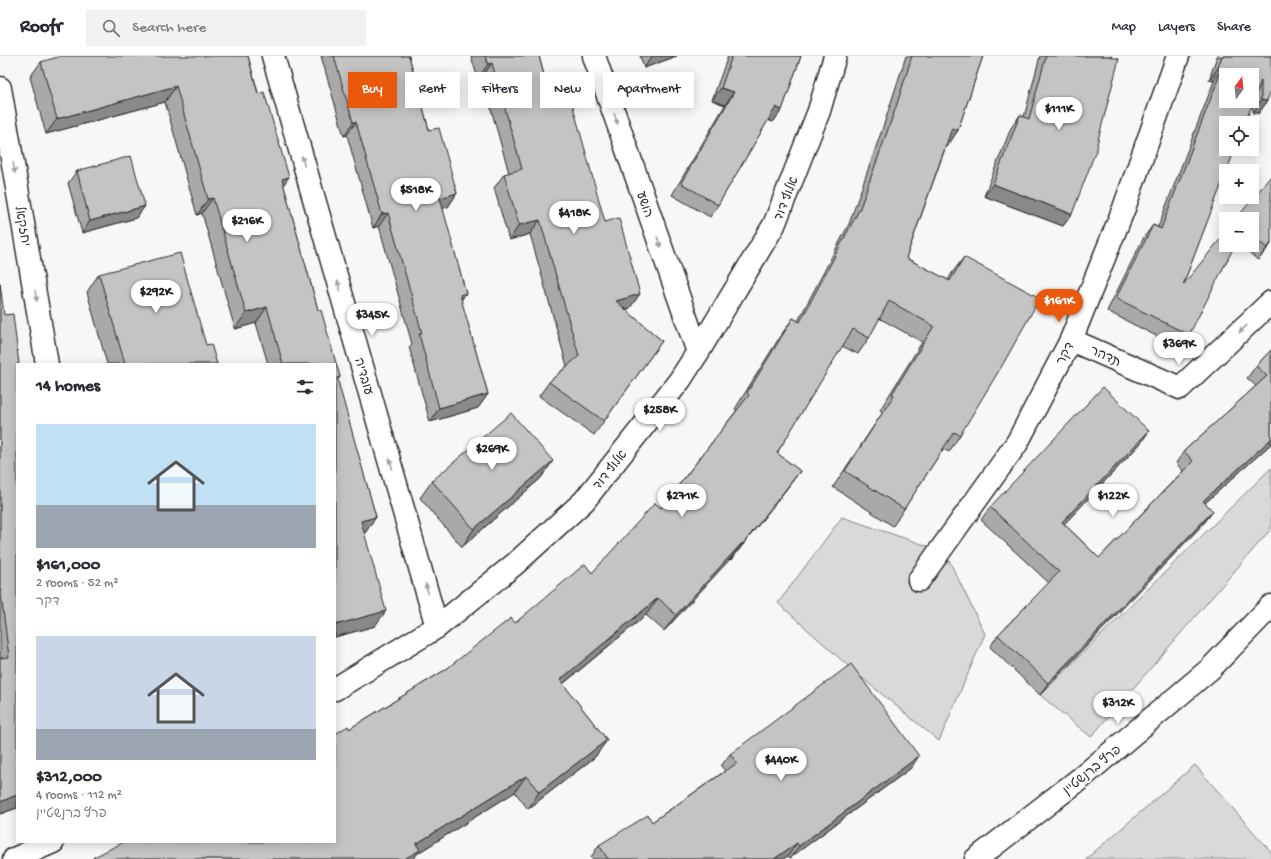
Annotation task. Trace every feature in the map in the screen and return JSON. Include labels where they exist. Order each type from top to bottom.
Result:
[{"type":"street","name":"עובדיה","points":[[273,56],[438,627]]},
{"type":"street","name":"הושע","points":[[594,56],[698,352]]},
{"type":"street","name":"אלוף דוד","points":[[336,688],[438,627],[514,564],[584,501],[680,380],[774,225],[819,111],[835,56]]},
{"type":"street","name":"דקר","points":[[919,580],[1017,443],[1071,340],[1124,208],[1178,56]]},
{"type":"street","name":"יחזקאל","points":[[0,88],[47,363]]},
{"type":"street","name":"תדהר","points":[[1071,340],[1180,388],[1271,302]]},
{"type":"street","name":"פרץ ברנשטיין","points":[[976,859],[1081,778],[1210,668],[1271,606]]},
{"type":"street","points":[[14,859],[51,843]]},
{"type":"shaded area","points":[[1271,468],[1271,529],[1091,737],[1040,695]]},
{"type":"shaded area","points":[[842,517],[945,552],[985,634],[939,741],[856,673],[778,603]]},
{"type":"shaded area","points":[[1195,765],[1271,852],[1271,859],[1086,859]]},
{"type":"building","points":[[61,56],[248,56],[258,94],[264,92],[289,177],[282,179],[318,310],[321,310],[340,377],[337,378],[376,517],[361,521],[386,611],[336,625],[336,363],[283,363],[267,307],[246,313],[213,198],[208,199],[176,86],[57,119],[41,62]]},
{"type":"building","points":[[334,56],[409,56],[413,72],[405,72],[405,108],[423,108],[429,130],[439,128],[457,193],[440,198],[466,293],[460,295],[488,394],[439,408],[419,334],[422,333],[388,213],[382,214],[356,122],[353,122],[349,108],[397,108],[397,72],[348,72],[348,105]]},
{"type":"building","points":[[485,56],[539,56],[543,72],[540,72],[540,108],[573,108],[605,222],[619,218],[640,294],[616,301],[662,341],[604,421],[549,382],[579,356],[540,220],[519,225],[504,174],[522,169],[505,108],[532,108],[532,72],[495,72],[492,63],[488,64]]},
{"type":"building","points":[[732,56],[801,56],[782,110],[776,107],[718,205],[681,183],[734,92],[721,88]]},
{"type":"building","points":[[912,56],[983,56],[958,130],[952,128],[906,258],[950,281],[964,257],[1040,298],[1003,364],[960,435],[954,432],[904,509],[845,471],[894,395],[892,394],[934,326],[889,301],[869,338],[853,329],[777,453],[800,471],[743,544],[742,543],[676,615],[658,598],[560,680],[607,740],[539,792],[526,776],[416,844],[420,850],[404,859],[95,859],[94,857],[122,843],[336,843],[336,733],[348,726],[349,729],[445,670],[511,618],[515,623],[585,564],[592,573],[655,503],[661,508],[749,395],[747,393],[793,318],[800,322],[860,208],[896,107]]},
{"type":"building","points":[[1046,56],[1111,56],[1119,59],[1097,144],[1098,145],[1072,214],[993,184],[1020,115],[1029,119]]},
{"type":"building","points":[[1222,56],[1271,56],[1271,89],[1267,101],[1261,100],[1259,68],[1219,68]]},
{"type":"building","points":[[1219,77],[1219,108],[1251,108],[1248,116],[1219,116],[1219,156],[1232,156],[1229,164],[1219,164],[1219,191],[1183,285],[1219,241],[1219,252],[1231,252],[1189,335],[1116,298],[1153,225],[1161,229]]},
{"type":"building","points":[[131,156],[145,206],[90,221],[77,171]]},
{"type":"building","points":[[1271,176],[1271,243],[1267,248],[1259,242],[1259,212],[1242,212],[1248,204],[1259,204],[1259,191]]},
{"type":"building","points":[[180,253],[206,345],[211,344],[217,363],[125,363],[99,274]]},
{"type":"building","points":[[0,283],[4,315],[13,314],[19,363],[16,363],[16,795],[0,802],[0,658],[9,657],[0,586]]},
{"type":"building","points":[[1271,350],[1271,439],[1203,501],[1213,511],[1048,683],[998,635],[1059,572],[990,507],[1103,387],[1149,431],[1062,522],[1099,558],[1193,461],[1184,451],[1267,376],[1256,366]]},
{"type":"building","points":[[511,413],[553,461],[474,529],[432,481]]},
{"type":"building","points":[[851,664],[919,756],[799,846],[797,843],[774,859],[608,859],[599,845],[648,815],[652,822],[737,763],[730,754]]}]
